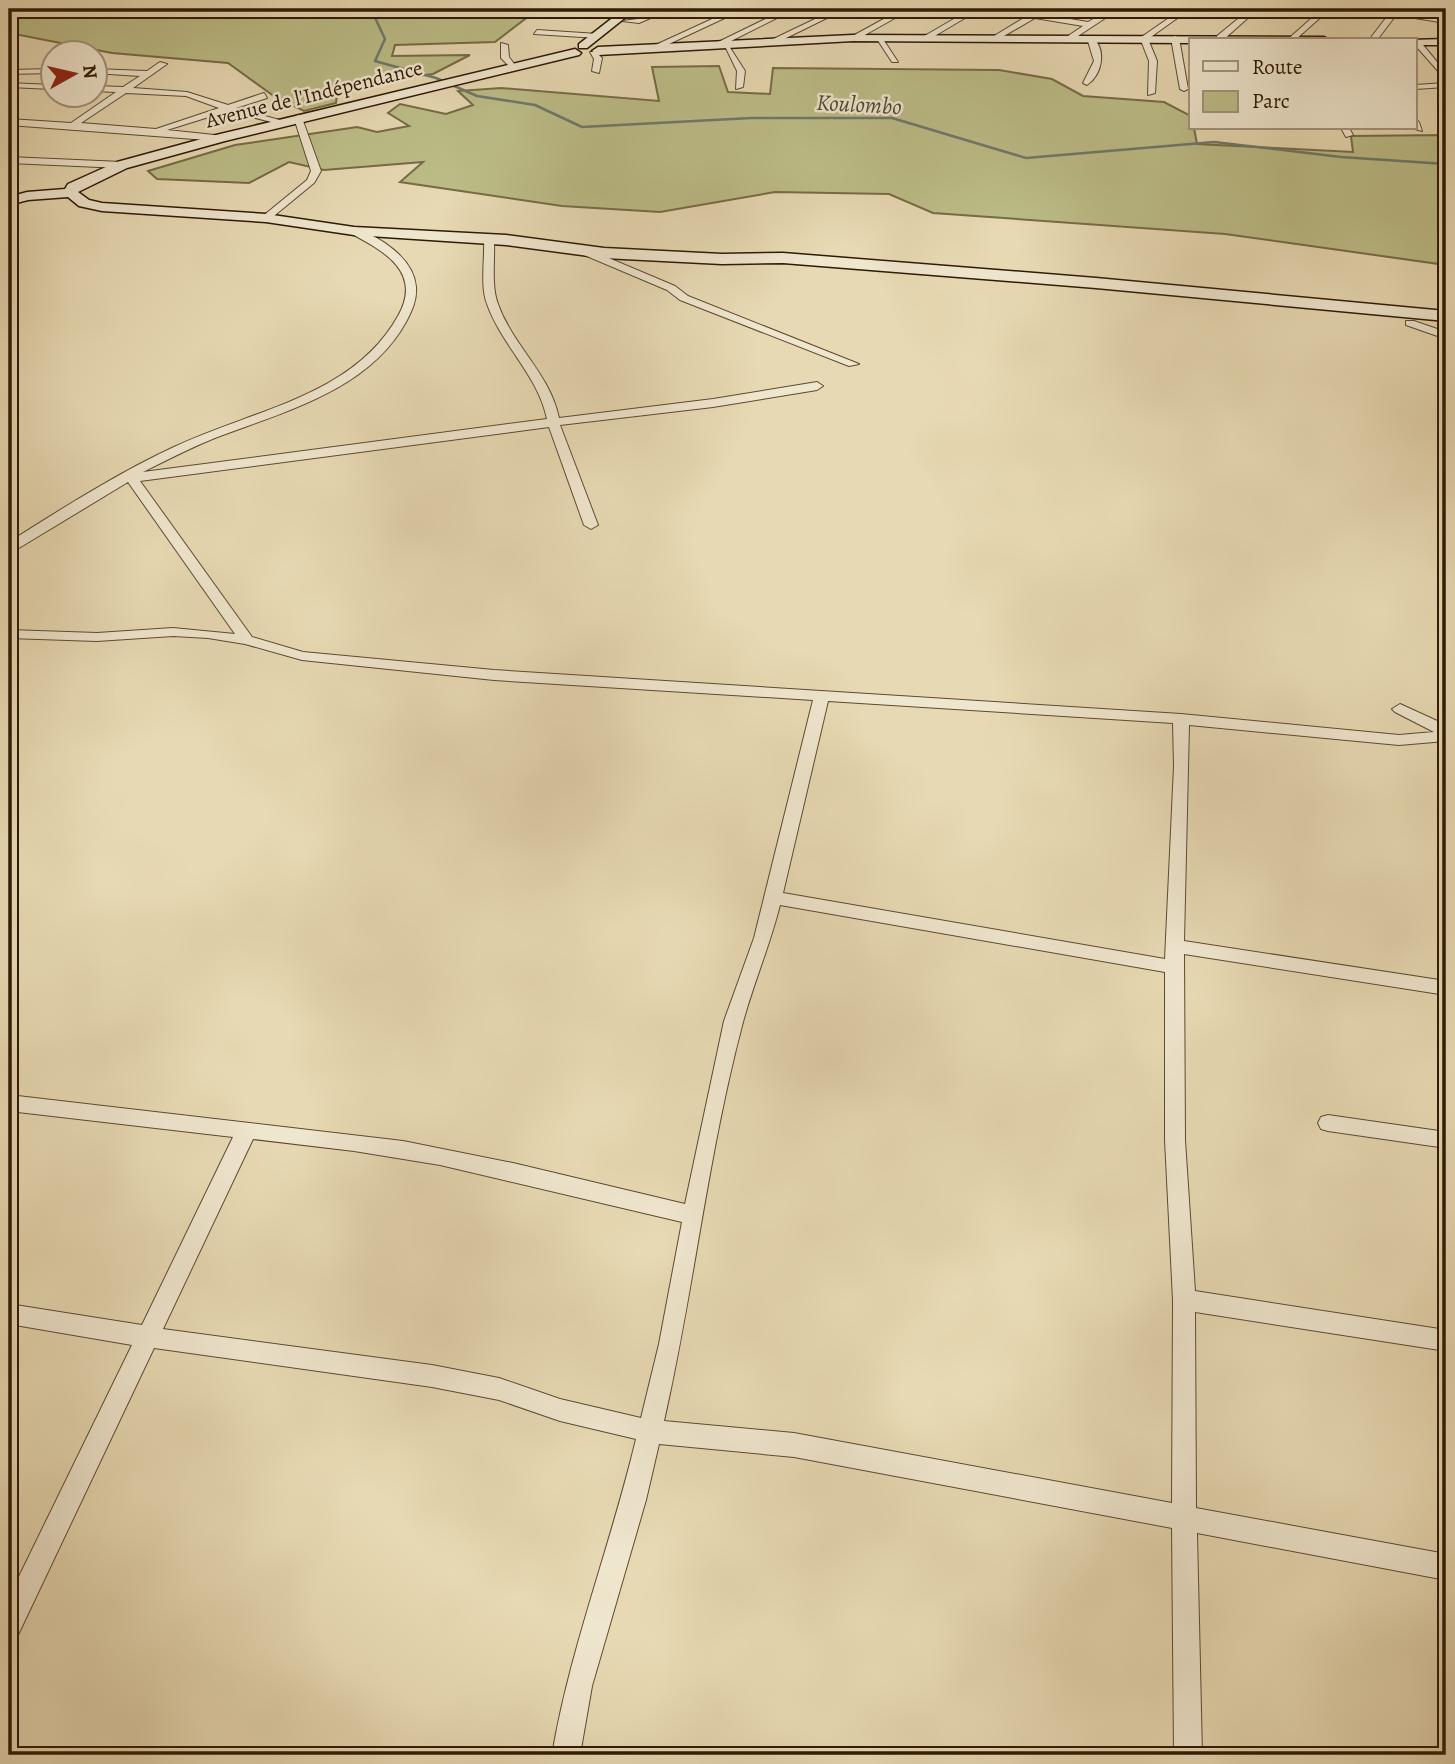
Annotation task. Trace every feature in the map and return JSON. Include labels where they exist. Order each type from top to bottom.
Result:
[{"type":"street","points":[[628,12],[639,21],[667,9]]},
{"type":"street","points":[[653,48],[740,9]]},
{"type":"street","points":[[713,46],[791,9]]},
{"type":"street","points":[[771,42],[841,9]]},
{"type":"street","points":[[853,38],[907,9]]},
{"type":"street","points":[[925,38],[976,9]]},
{"type":"street","points":[[996,9],[1035,15],[1091,31],[1144,38],[1220,38],[1254,9]]},
{"type":"street","points":[[997,38],[1045,9]]},
{"type":"street","points":[[537,32],[590,48],[713,46],[853,38],[1069,38],[1091,31],[1115,9]]},
{"type":"street","points":[[1144,38],[1186,9]]},
{"type":"street","points":[[1293,38],[1326,9]]},
{"type":"street","points":[[1369,9],[1446,21]]},
{"type":"street","points":[[1375,38],[1395,11]]},
{"type":"street","name":"Avenue de l'Indépendance","points":[[71,193],[73,187],[122,165],[298,118],[590,48],[628,12]]},
{"type":"street","points":[[1087,83],[1099,66],[1091,31]]},
{"type":"street","points":[[878,38],[895,60]]},
{"type":"street","points":[[1144,38],[1153,61],[1151,93]]},
{"type":"street","points":[[1175,38],[1184,89]]},
{"type":"street","points":[[1416,43],[1446,42]]},
{"type":"street","points":[[1416,44],[1446,78]]},
{"type":"street","points":[[504,45],[505,58],[515,67]]},
{"type":"street","points":[[727,45],[741,71],[739,87]]},
{"type":"street","points":[[590,48],[598,58],[596,71]]},
{"type":"street","points":[[73,125],[163,64]]},
{"type":"street","points":[[9,72],[38,71]]},
{"type":"street","points":[[108,72],[149,74]]},
{"type":"street","points":[[9,93],[38,76]]},
{"type":"street","points":[[9,85],[38,86]]},
{"type":"street","points":[[1416,87],[1446,86]]},
{"type":"street","points":[[108,89],[187,94],[283,122]]},
{"type":"street","points":[[152,132],[264,96]]},
{"type":"street","points":[[266,218],[311,181],[316,172],[298,118]]},
{"type":"street","points":[[9,122],[221,138]]},
{"type":"street","points":[[9,160],[122,165]]},
{"type":"street","points":[[9,195],[71,193],[84,203],[102,207],[266,218],[354,231],[489,239],[673,258],[783,258],[1446,316]]},
{"type":"street","points":[[9,201],[27,196]]},
{"type":"street","points":[[9,548],[181,448],[332,385],[374,359],[393,336],[413,296],[409,275],[398,257],[354,231]]},
{"type":"street","points":[[489,239],[491,301],[505,332],[549,399],[554,424],[591,525]]},
{"type":"street","points":[[581,250],[671,288],[684,298],[853,364]]},
{"type":"street","points":[[1410,323],[1446,336]]},
{"type":"street","points":[[126,478],[247,464],[351,447],[554,424],[817,386]]},
{"type":"street","points":[[126,478],[247,640]]},
{"type":"street","points":[[9,634],[97,637],[173,632],[208,634],[247,640],[302,656],[335,661],[494,675],[1181,719],[1399,740],[1446,733]]},
{"type":"street","points":[[566,1755],[579,1686],[634,1500],[670,1344],[693,1215],[734,1021],[763,939],[822,696]]},
{"type":"street","points":[[1399,740],[1400,709],[1446,733]]},
{"type":"street","points":[[1181,719],[1182,766],[1174,957],[1175,1140],[1184,1300],[1188,1755]]},
{"type":"street","points":[[772,897],[1174,957],[1446,988]]},
{"type":"street","points":[[9,1103],[68,1113],[404,1150],[693,1215]]},
{"type":"street","points":[[1328,1123],[1446,1140]]},
{"type":"street","points":[[9,1626],[51,1532],[188,1259],[246,1132]]},
{"type":"street","points":[[1184,1300],[1446,1340]]},
{"type":"street","points":[[9,1314],[148,1337],[432,1376],[486,1386],[561,1410],[649,1431],[794,1445],[1446,1567]]},
{"type":"green space","points":[[9,9],[498,9],[529,16],[495,42],[395,45],[392,56],[470,55],[433,74],[338,87],[336,103],[304,111],[275,97],[228,63],[108,52],[108,38],[38,39],[9,33]]},
{"type":"green space","points":[[719,66],[728,92],[770,94],[773,68],[999,70],[1052,79],[1083,96],[1164,102],[1189,115],[1189,130],[1194,130],[1197,144],[1353,152],[1351,136],[1446,135],[1446,265],[1225,234],[933,213],[889,194],[775,192],[660,212],[562,206],[400,182],[423,162],[324,170],[289,162],[249,183],[157,179],[148,171],[235,145],[357,127],[377,132],[409,126],[388,113],[400,104],[446,114],[473,105],[458,91],[501,88],[659,101],[652,67]]},
{"type":"waterway","name":"Koulombo","points":[[371,9],[385,39],[375,61],[436,78],[477,96],[535,105],[582,127],[751,118],[892,118],[1026,158],[1214,142],[1341,157],[1446,164]]}]
